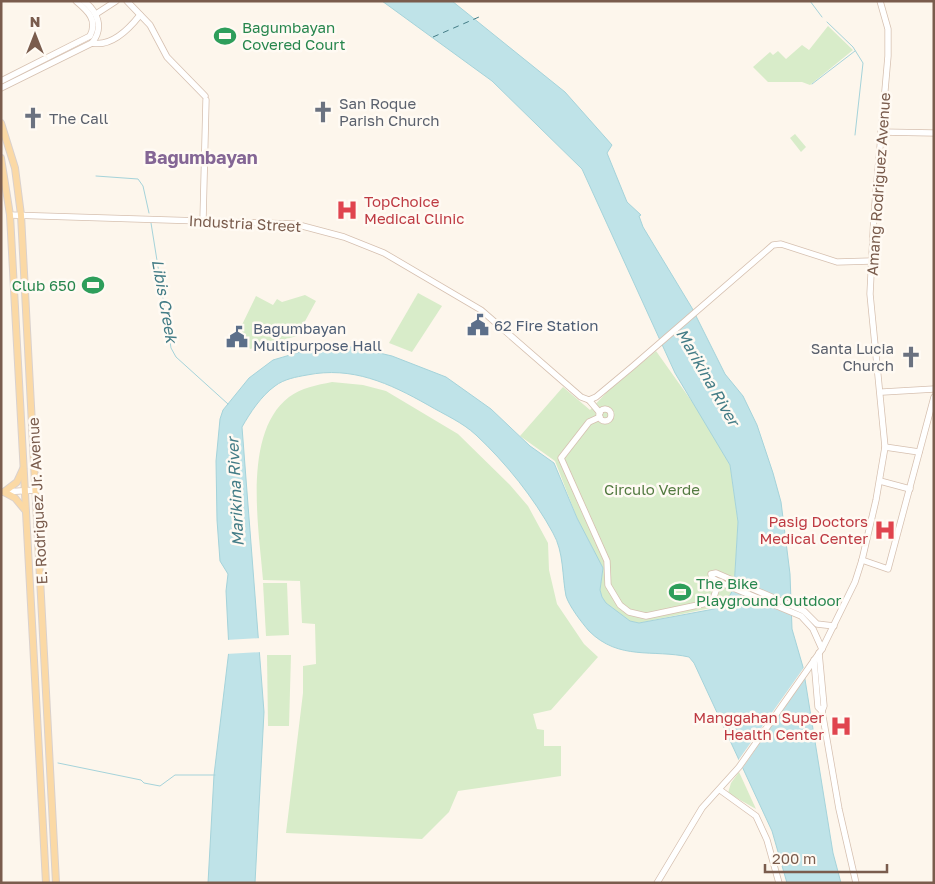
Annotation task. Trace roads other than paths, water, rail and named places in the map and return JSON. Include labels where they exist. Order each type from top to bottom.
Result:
[{"type":"main road","name":"E. Rodriguez Jr. Avenue","points":[[1,123],[16,173],[21,215],[56,883]]},
{"type":"main road","name":"E. Rodriguez Jr. Avenue","points":[[1,158],[10,215],[46,883]]},
{"type":"main road","points":[[24,464],[17,482],[3,492],[15,498],[27,513]]},
{"type":"main road","points":[[32,615],[43,615]]},
{"type":"street","points":[[76,1],[92,16],[93,27],[90,36],[92,43]]},
{"type":"street","points":[[84,1],[96,14],[98,30],[92,43]]},
{"type":"street","points":[[96,14],[116,1]]},
{"type":"street","points":[[127,1],[150,25],[167,57],[205,98],[203,220]]},
{"type":"street","name":"Amang Rodriguez Avenue","points":[[657,883],[702,808],[739,767],[820,651],[855,582],[862,560],[880,481],[885,447],[882,401],[871,309],[871,261],[889,41],[888,29],[880,1]]},
{"type":"street","points":[[1,81],[22,74],[92,43],[100,44],[109,41],[125,30],[140,15]]},
{"type":"street","points":[[46,63],[90,36]]},
{"type":"street","points":[[1,88],[22,74]]},
{"type":"street","points":[[881,132],[934,132]]},
{"type":"street","name":"Industria Street","points":[[10,215],[299,224],[344,237],[384,253],[481,310],[581,397],[589,400],[600,415],[588,422],[561,458],[607,561],[608,585],[615,599],[629,612],[646,616],[712,602],[724,580],[802,613]]},
{"type":"street","points":[[589,400],[596,397],[739,276],[770,246],[776,244],[837,262],[871,261]]},
{"type":"street","name":"Amang Rodriguez Avenue","points":[[878,368],[883,392],[882,401]]},
{"type":"street","points":[[883,392],[934,389]]},
{"type":"street","points":[[862,560],[888,570],[934,397]]},
{"type":"street","points":[[885,447],[919,452]]},
{"type":"street","points":[[880,481],[910,489]]},
{"type":"street","points":[[3,492],[36,490]]},
{"type":"street","points":[[802,613],[830,633]]},
{"type":"street","points":[[802,613],[813,630],[820,651],[824,706],[822,711],[839,809],[856,883]]},
{"type":"street","points":[[813,630],[818,625],[834,626]]},
{"type":"street","points":[[814,660],[818,707],[822,711]]},
{"type":"street","points":[[720,790],[756,816],[767,840],[779,883]]},
{"type":"water","name":"Marikina River","points":[[382,1],[452,1],[565,92],[612,145],[607,153],[627,202],[641,215],[639,216],[643,227],[692,308],[725,374],[743,396],[757,425],[781,502],[790,574],[792,629],[803,667],[833,853],[841,883],[787,883],[772,831],[694,663],[689,657],[637,652],[612,647],[589,631],[579,619],[566,596],[561,556],[553,533],[509,469],[471,430],[384,383],[355,375],[324,373],[290,379],[279,384],[261,400],[242,427],[264,712],[255,883],[208,883],[214,775],[229,650],[226,591],[228,574],[220,561],[217,520],[216,461],[220,419],[223,410],[249,378],[273,360],[317,347],[354,347],[392,356],[446,377],[491,409],[530,446],[554,463],[577,518],[603,568],[600,590],[602,597],[606,603],[630,621],[639,623],[714,609],[725,604],[734,588],[738,522],[730,465],[675,373],[582,169],[492,81]]},
{"type":"waterway","points":[[810,1],[822,17]]},
{"type":"waterway","points":[[827,22],[853,47],[863,63],[855,135]]},
{"type":"waterway","points":[[812,84],[855,51]]},
{"type":"waterway","name":"Libis Creek","points":[[96,176],[138,179],[143,186],[149,213]]},
{"type":"waterway","name":"Libis Creek","points":[[151,223],[171,348],[176,357],[228,404]]},
{"type":"waterway","points":[[58,763],[141,780],[144,783],[160,786],[175,775],[215,775]]},
{"type":"place","name":"Bagumbayan Covered Court","points":[[225,36]]},
{"type":"place","name":"San Roque Parish Church","points":[[323,112]]},
{"type":"place","name":"The Call","points":[[33,118]]},
{"type":"place","name":"TopChoice Medical Clinic","points":[[347,210]]},
{"type":"place","name":"Club 650","points":[[93,285]]},
{"type":"place","name":"62 Fire Station","points":[[478,325]]},
{"type":"place","name":"Bagumbayan Multipurpose Hall","points":[[237,337]]},
{"type":"place","name":"Santa Lucia Church","points":[[911,357]]},
{"type":"place","name":"Pasig Doctors Medical Center","points":[[885,530]]},
{"type":"place","name":"The Bike Playground Outdoor","points":[[680,592]]},
{"type":"place","name":"Manggahan Super Health Center","points":[[841,726]]},
{"type":"district","name":"Bagumbayan","points":[[201,157]]},
{"type":"park label","name":"Circulo Verde","points":[[652,489]]}]
